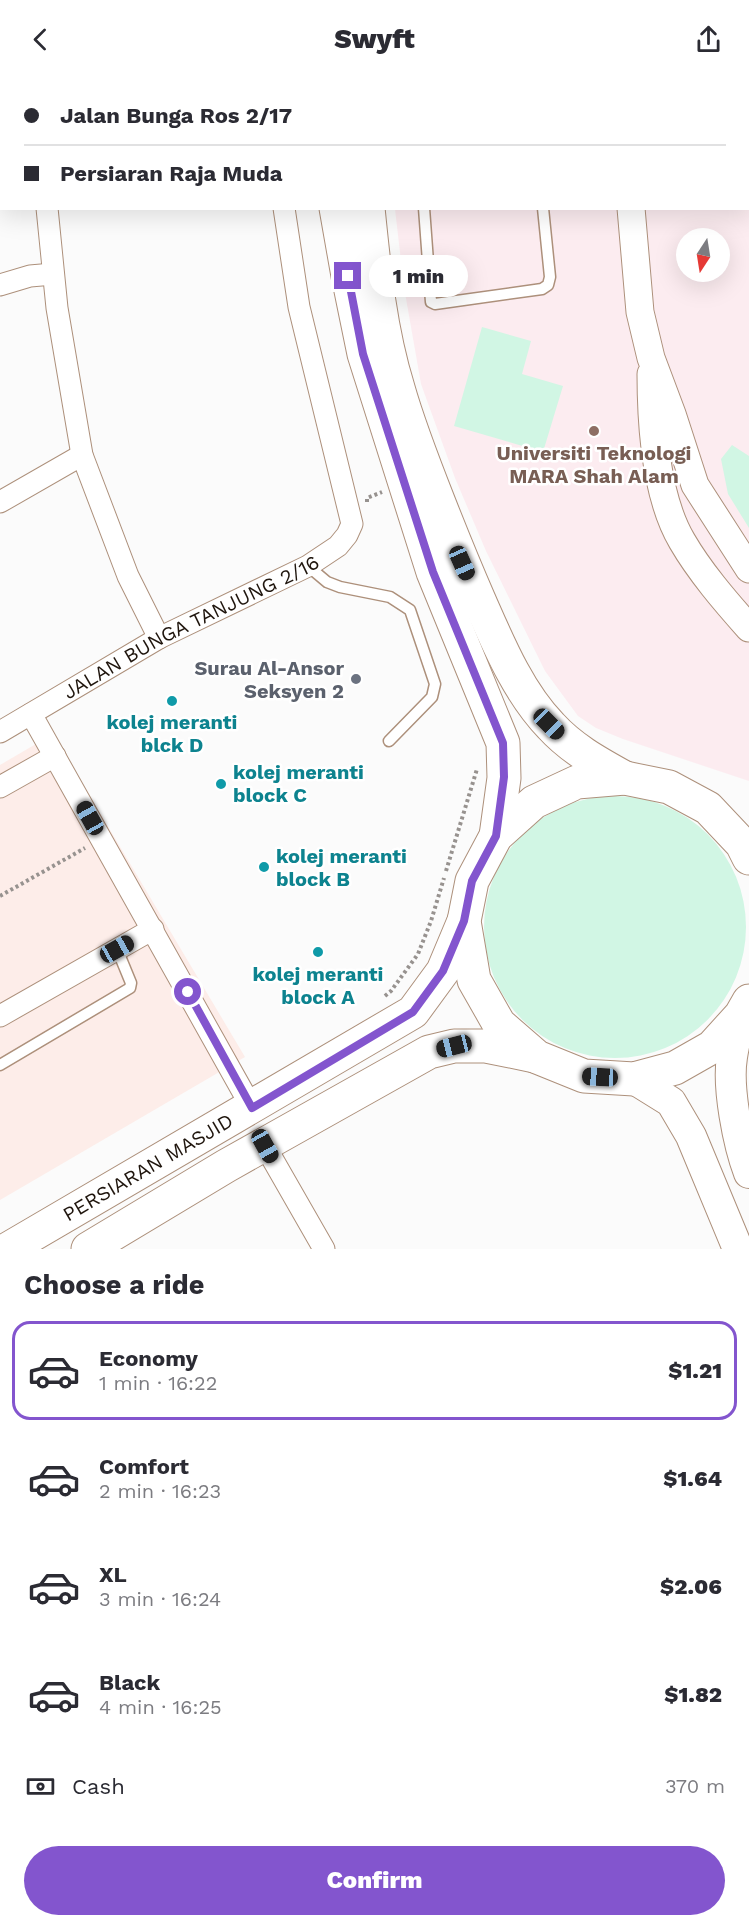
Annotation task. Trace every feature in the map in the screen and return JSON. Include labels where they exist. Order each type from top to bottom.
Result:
[{"type":"main road","points":[[336,210],[363,354],[433,572],[503,743],[504,777],[496,836]]},
{"type":"main road","points":[[368,210],[382,321],[397,386],[417,447],[480,603],[520,685],[549,724],[566,742],[625,778]]},
{"type":"main road","points":[[745,1008],[712,1047],[675,1068],[634,1079],[584,1076],[537,1057],[499,1024],[474,980],[464,921],[472,881],[496,836],[534,802],[577,782],[625,778],[669,787],[708,808],[749,820]]},
{"type":"main road","points":[[708,808],[742,844],[749,858]]},
{"type":"main road","name":"PERSIARAN MASJID","points":[[8,1249],[413,1012],[443,971],[464,921]]},
{"type":"main road","points":[[745,1008],[731,1059],[732,1103],[749,1173]]},
{"type":"main road","name":"PERSIARAN MASJID","points":[[87,1249],[226,1166],[429,1052],[454,1046],[486,1046],[537,1057]]},
{"type":"main road","points":[[634,1079],[671,1102],[691,1136],[738,1249]]},
{"type":"street","points":[[47,210],[57,308],[82,455],[128,576],[159,638]]},
{"type":"street","name":"JALAN BUNGA TANJUNG 2/16","points":[[0,732],[159,638],[308,566],[338,546],[347,535],[352,524],[299,307],[284,210]]},
{"type":"street","points":[[631,210],[640,312],[651,358],[695,485],[749,569]]},
{"type":"street","points":[[0,285],[30,276],[53,274]]},
{"type":"street","points":[[651,358],[651,413],[664,496],[681,540],[721,596],[749,628]]},
{"type":"street","points":[[0,502],[82,455]]},
{"type":"street","points":[[32,714],[252,1108]]},
{"type":"street","points":[[0,787],[55,756]]},
{"type":"street","points":[[0,1016],[153,929]]},
{"type":"street","points":[[265,1146],[324,1249]]},
{"type":"lane","points":[[424,210],[431,302],[435,304],[542,289],[548,285],[550,277],[543,210]]},
{"type":"lane","points":[[308,566],[327,582],[340,587],[390,597],[410,610],[435,684],[432,697],[389,741]]},
{"type":"lane","points":[[0,1065],[130,988],[131,983],[117,949]]},
{"type":"path","points":[[383,999],[417,954],[431,921],[479,759]]},
{"type":"path","points":[[0,896],[102,838]]},
{"type":"shaded area","name":"Universiti Teknologi MARA Shah Alam","points":[[395,210],[749,210],[749,781],[623,739],[596,728],[578,716],[545,671],[486,551],[455,478],[421,384],[404,287]]},
{"type":"shaded area","points":[[53,734],[245,1057],[0,1200],[0,765]]},
{"type":"green space","points":[[482,327],[531,341],[522,374],[563,386],[543,452],[454,426]]},
{"type":"green space","points":[[732,445],[749,456],[749,528],[728,494],[721,459]]},
{"type":"green space","points":[[615,796],[640,799],[665,806],[688,818],[716,844],[736,877],[743,902],[746,927],[743,952],[736,977],[724,1000],[698,1028],[665,1048],[640,1055],[615,1058],[590,1055],[565,1048],[542,1036],[514,1010],[494,977],[487,952],[484,927],[487,902],[494,877],[506,854],[532,826],[565,806],[590,799]]},
{"type":"place","name":"Universiti Teknologi MARA Shah Alam","points":[[594,431]]},
{"type":"place","name":"Surau Al-Ansor Seksyen 2","points":[[356,679]]},
{"type":"place","name":"kolej meranti blck D","points":[[172,701]]},
{"type":"place","name":"kolej meranti block C","points":[[221,784]]},
{"type":"place","name":"kolej meranti block B","points":[[264,867]]},
{"type":"place","name":"kolej meranti block A","points":[[318,952]]},
{"type":"route","points":[[188,992],[252,1108],[413,1012],[443,971],[464,921],[472,881],[496,836],[504,777],[503,743],[433,572],[363,354],[348,276]]}]
